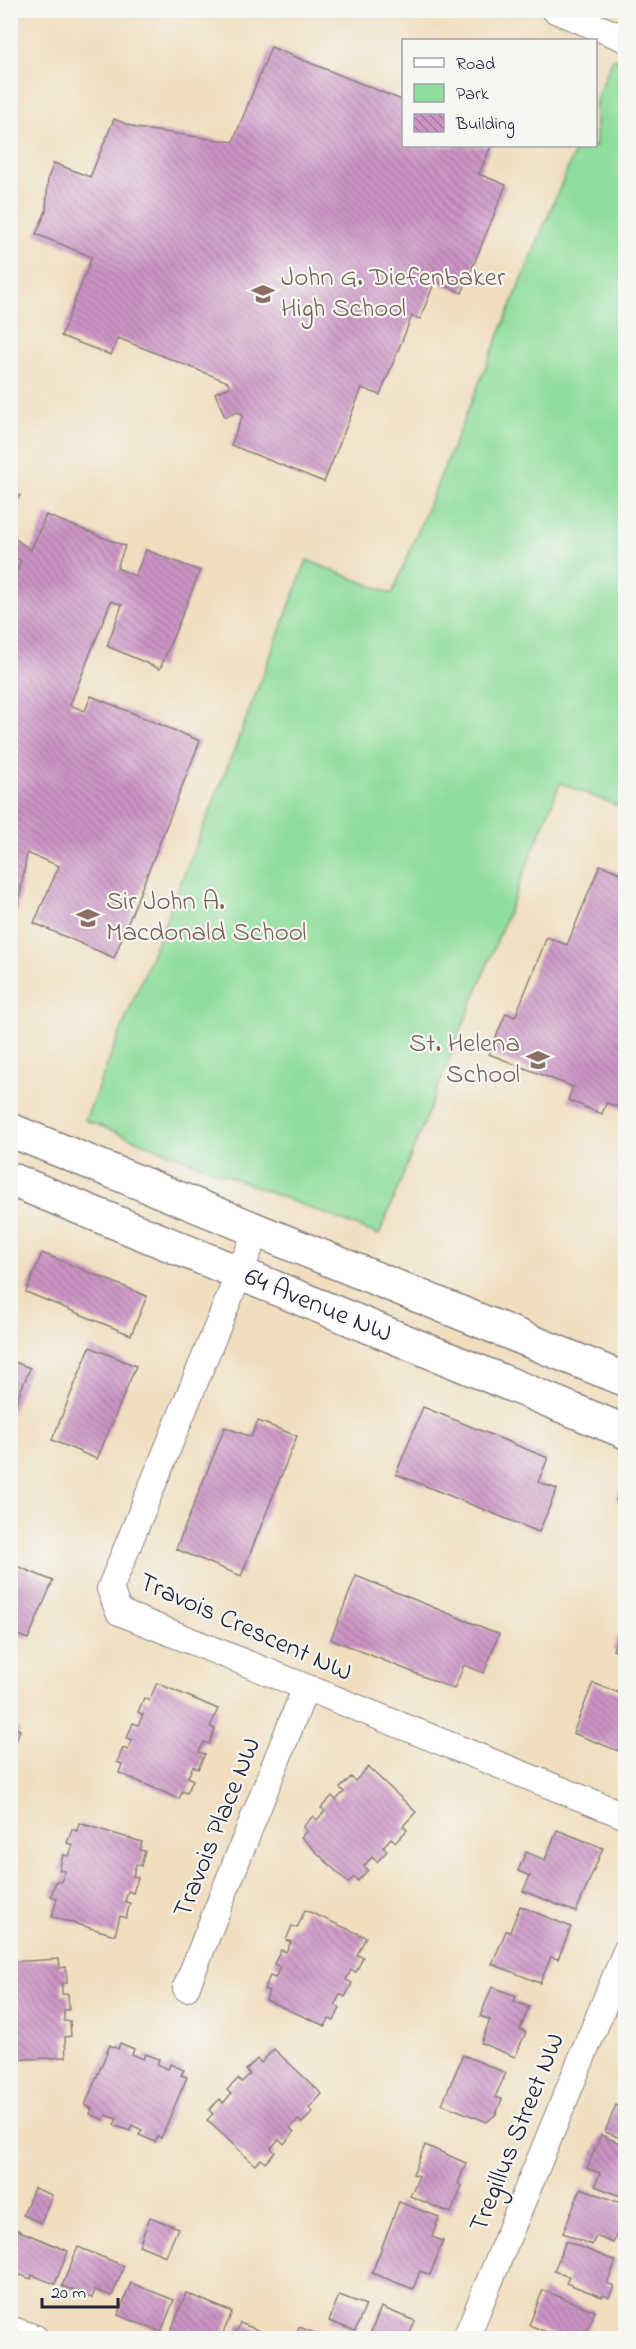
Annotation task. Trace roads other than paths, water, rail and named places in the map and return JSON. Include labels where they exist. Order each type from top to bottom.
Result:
[{"type":"main road","name":"64 Avenue NW","points":[[10,1130],[626,1380]]},
{"type":"main road","name":"64 Avenue NW","points":[[10,1179],[626,1432]]},
{"type":"street","points":[[555,10],[626,39]]},
{"type":"street","name":"Travois Crescent NW","points":[[257,1230],[110,1589],[119,1612],[626,1816]]},
{"type":"street","name":"Travois Place NW","points":[[186,1988],[306,1689]]},
{"type":"street","name":"Tregillus Street NW","points":[[466,2338],[626,1951]]},
{"type":"street","points":[[10,2329],[35,2338]]},
{"type":"place","name":"John G. Diefenbaker High School","points":[[263,294]]},
{"type":"place","name":"Sir John A. Macdonald School","points":[[88,918]]},
{"type":"place","name":"St. Helena School","points":[[538,1060]]}]
